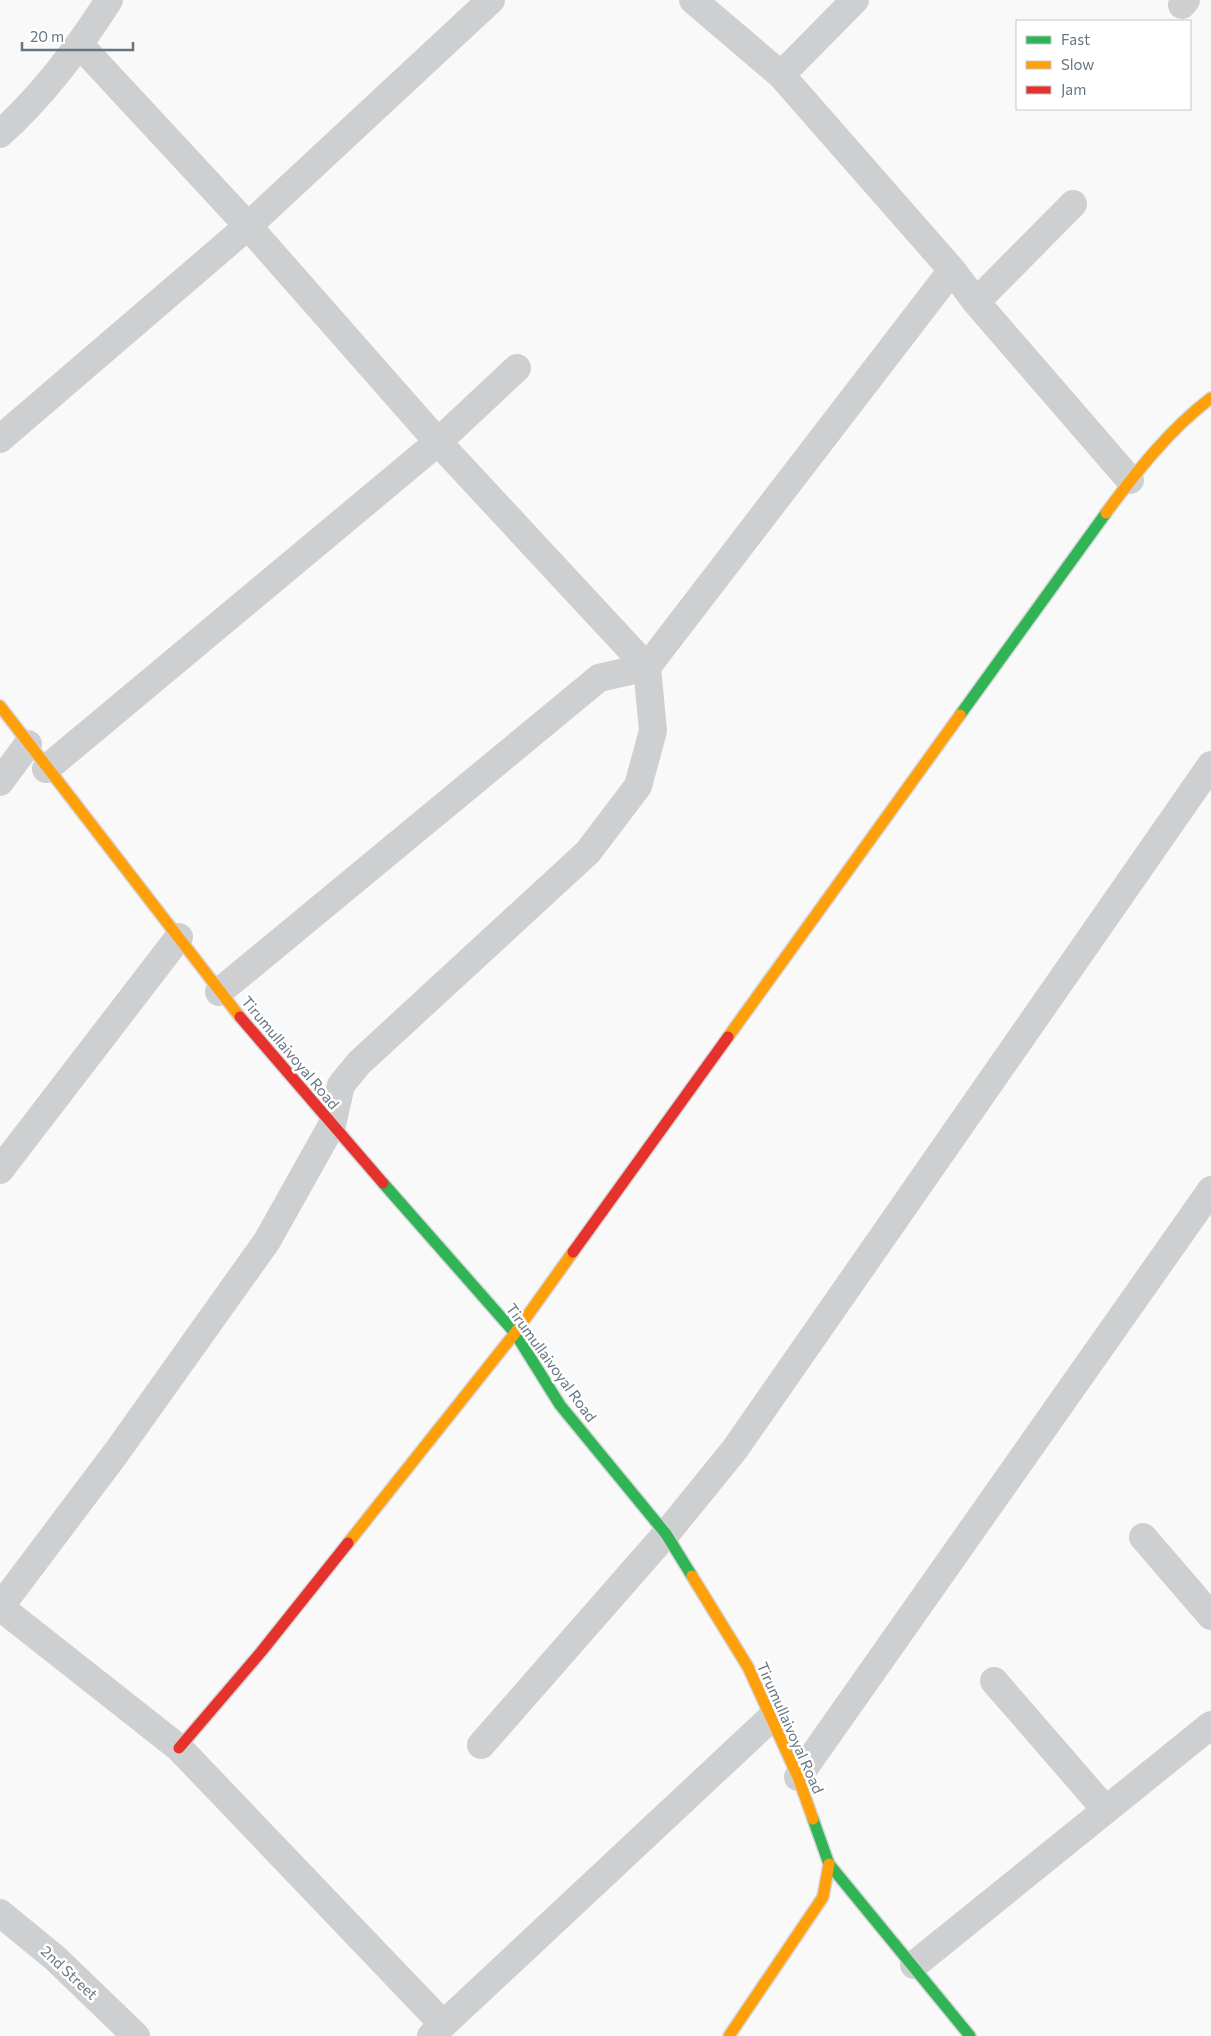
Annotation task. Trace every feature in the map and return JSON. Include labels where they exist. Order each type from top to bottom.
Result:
[{"type":"street","points":[[0,134],[21,115],[80,45],[109,0]]},
{"type":"street","points":[[0,439],[248,226],[491,0]]},
{"type":"street","points":[[693,0],[781,75],[952,270],[976,302],[1130,480]]},
{"type":"street","points":[[781,75],[855,0]]},
{"type":"street","points":[[80,45],[248,226],[438,442],[647,668],[653,731],[638,786],[588,852],[359,1063],[341,1085],[332,1125],[267,1241],[116,1453],[0,1607],[179,1748],[436,2030],[772,1716]]},
{"type":"street","points":[[976,302],[1074,204]]},
{"type":"street","points":[[219,992],[599,678],[647,668],[952,270]]},
{"type":"street","points":[[46,769],[438,442],[517,368]]},
{"type":"street","points":[[179,1748],[261,1652],[515,1333],[1130,480],[1195,410],[1211,398]]},
{"type":"street","name":"Tirumullaivoyal Road","points":[[0,706],[46,769],[179,937],[219,992],[332,1125],[515,1333],[560,1405],[666,1534],[748,1667],[772,1716],[798,1777],[829,1864],[914,1965],[970,2036]]},
{"type":"street","points":[[0,782],[28,744]]},
{"type":"street","points":[[481,1745],[666,1534],[735,1449],[1211,765]]},
{"type":"street","points":[[0,1170],[179,937]]},
{"type":"street","points":[[798,1777],[1211,1190]]},
{"type":"street","points":[[1142,1537],[1211,1616]]},
{"type":"street","points":[[994,1682],[1105,1809]]},
{"type":"street","points":[[914,1965],[1211,1725]]},
{"type":"street","points":[[729,2036],[823,1897],[829,1864]]},
{"type":"street","name":"2nd Street","points":[[0,1913],[55,1958],[136,2036]]},
{"type":"traffic: fast","points":[[960,715],[1106,513]]},
{"type":"traffic: fast","points":[[383,1183],[515,1333],[560,1405],[666,1534],[692,1576]]},
{"type":"traffic: fast","points":[[813,1819],[829,1864],[970,2036]]},
{"type":"traffic: slow","points":[[1106,513],[1154,452],[1182,423],[1211,398]]},
{"type":"traffic: slow","points":[[0,706],[240,1017]]},
{"type":"traffic: slow","points":[[728,1037],[960,715]]},
{"type":"traffic: slow","points":[[348,1543],[515,1333],[573,1252]]},
{"type":"traffic: slow","points":[[692,1576],[748,1667],[798,1777],[813,1819]]},
{"type":"traffic: slow","points":[[729,2036],[823,1897],[829,1864]]},
{"type":"traffic: jam","points":[[240,1017],[383,1183]]},
{"type":"traffic: jam","points":[[573,1252],[728,1037]]},
{"type":"traffic: jam","points":[[179,1748],[261,1652],[348,1543]]}]
